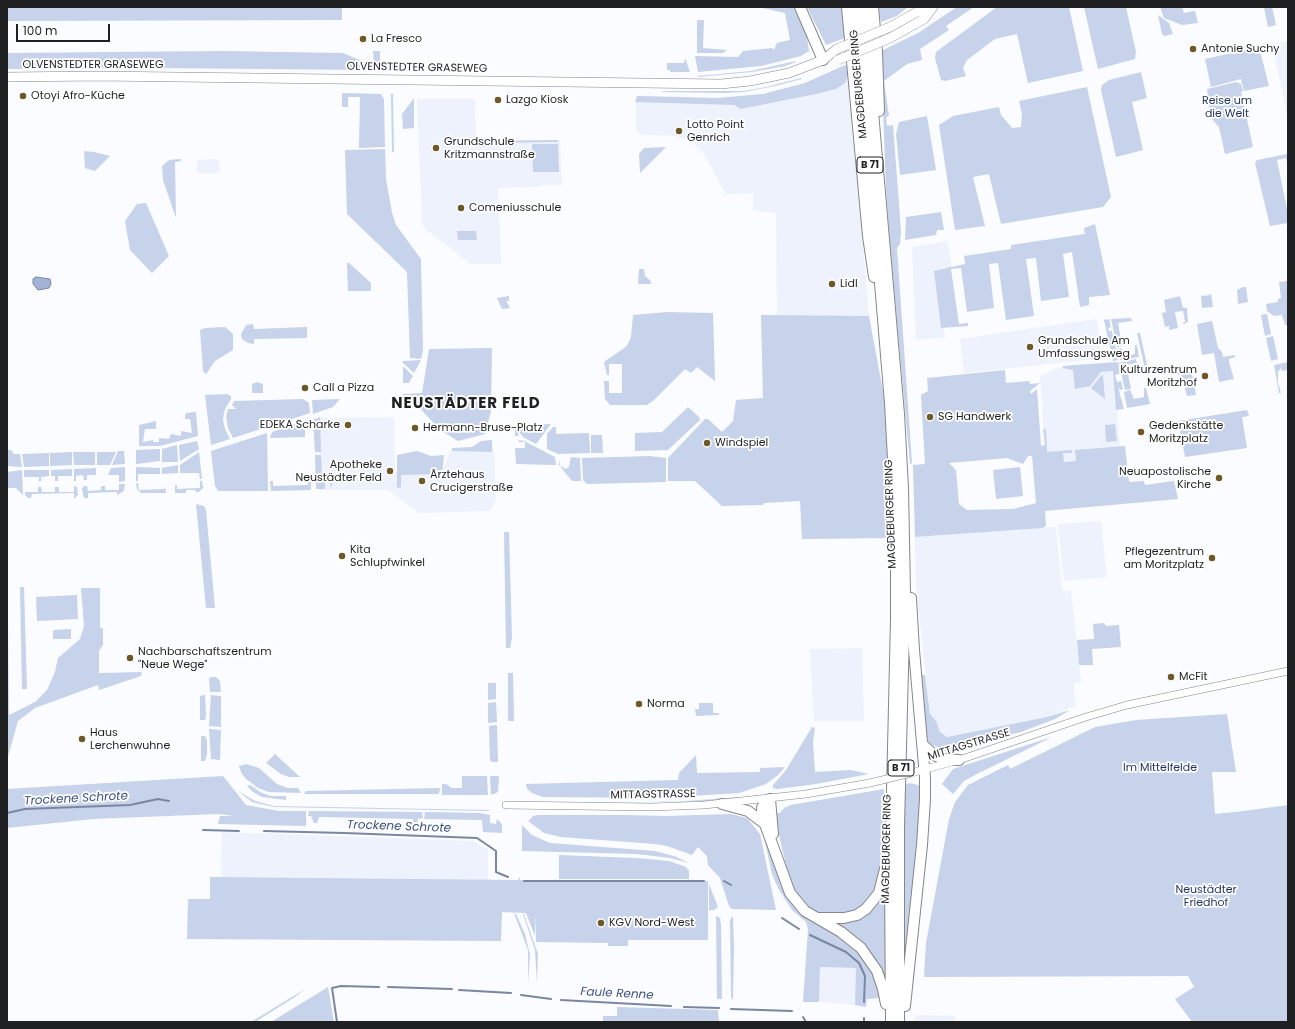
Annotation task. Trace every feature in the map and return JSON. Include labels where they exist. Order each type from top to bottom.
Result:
[{"type":"highway","points":[[800,7],[823,60]]},
{"type":"highway","points":[[847,7],[869,246],[876,284],[879,317],[884,323]]},
{"type":"highway","name":"MAGDEBURGER RING","points":[[857,7],[890,403],[896,556],[895,698],[891,819],[891,1022]]},
{"type":"highway","name":"MAGDEBURGER RING","points":[[864,7],[899,414],[904,515],[905,630],[899,872],[900,1022]]},
{"type":"highway","points":[[873,7],[880,122],[875,128]]},
{"type":"highway","points":[[904,515],[909,524],[914,650],[925,770],[924,832],[905,1022]]},
{"type":"highway","points":[[922,744],[934,755],[947,759],[960,760]]},
{"type":"highway","points":[[775,850],[770,799],[765,802],[762,808],[765,824],[775,850],[782,876],[790,893],[800,907],[850,938],[867,955],[875,968],[883,990],[886,1022]]},
{"type":"highway","points":[[722,804],[748,811],[765,824]]},
{"type":"highway","points":[[814,916],[832,919],[850,917],[862,911],[875,900],[884,875],[886,829],[891,819]]},
{"type":"main road","points":[[823,60],[837,49],[890,27],[917,12],[932,8]]},
{"type":"main road","points":[[823,60],[838,60],[890,38],[924,19],[932,8]]},
{"type":"main road","name":"OLVENSTEDTER GRASEWEG","points":[[7,77],[99,76],[721,84],[769,78],[801,69],[823,60]]},
{"type":"street","name":"MITTAGSTRASSE","points":[[506,805],[652,807],[722,804],[770,799],[870,783],[960,760],[1123,706],[1288,671]]},
{"type":"shaded area","points":[[1288,41],[1288,119],[1272,44]]},
{"type":"shaded area","points":[[849,76],[869,316],[777,316],[776,213],[753,211],[753,193],[726,194],[704,154],[692,142],[675,136],[646,135],[638,133],[636,126],[636,102],[750,102],[828,87]]},
{"type":"shaded area","points":[[417,99],[475,99],[476,140],[560,140],[562,185],[498,188],[501,264],[471,264],[425,229],[422,222]]},
{"type":"shaded area","points":[[219,159],[220,173],[197,173],[197,160]]},
{"type":"shaded area","points":[[947,241],[952,268],[935,272],[942,327],[946,337],[916,340],[912,247]]},
{"type":"shaded area","points":[[36,277],[50,279],[51,284],[49,288],[38,290],[33,284],[33,279]]},
{"type":"shaded area","name":"Grundschule Am Umfassungsweg","points":[[1097,319],[1101,354],[1096,359],[964,373],[960,339]]},
{"type":"shaded area","points":[[1113,362],[1120,447],[1125,446],[1060,491],[1045,448],[1040,376],[1063,366]]},
{"type":"shaded area","points":[[394,417],[395,472],[442,472],[450,451],[494,449],[496,500],[490,511],[419,513],[388,490],[320,490],[319,418]]},
{"type":"shaded area","points":[[1101,521],[1107,577],[1064,581],[1058,524]]},
{"type":"shaded area","points":[[1056,527],[1062,591],[1071,590],[1081,682],[1074,683],[1075,706],[1047,717],[947,737],[940,732],[936,721],[930,714],[916,584],[915,537]]},
{"type":"shaded area","points":[[862,648],[864,721],[814,721],[810,649]]},
{"type":"shaded area","points":[[222,832],[473,841],[488,850],[488,884],[221,881]]},
{"type":"shaded area","points":[[820,967],[857,968],[855,1005],[819,1002]]},
{"type":"shaded area","points":[[915,1015],[955,1016],[955,1022],[915,1022]]},
{"type":"green space","points":[[7,7],[342,7],[342,20],[7,21]]},
{"type":"green space","points":[[758,7],[794,7],[807,37],[809,51],[801,56],[761,66],[698,72],[695,56],[738,57],[743,51],[772,48],[774,50],[777,43],[790,40],[785,13]]},
{"type":"green space","points":[[807,7],[842,7],[845,38],[826,45]]},
{"type":"green space","points":[[878,7],[908,7],[897,16],[881,22]]},
{"type":"green space","points":[[957,7],[974,7],[946,26],[949,30],[920,49],[922,60],[907,64],[884,81],[889,116],[886,117],[887,126],[893,125],[901,231],[900,244],[897,248],[912,463],[910,464],[886,190],[881,51],[918,33]]},
{"type":"green space","points":[[997,7],[1069,7],[1083,71],[1028,83],[1017,34],[995,39],[967,60],[963,68],[966,76],[945,81],[941,80],[935,58],[936,52]]},
{"type":"green space","points":[[1084,7],[1126,7],[1136,52],[1135,59],[1098,69]]},
{"type":"green space","points":[[1160,7],[1182,7],[1184,13],[1195,11],[1198,23],[1182,25],[1164,18]]},
{"type":"green space","points":[[1272,7],[1276,25],[1268,27],[1264,8]]},
{"type":"green space","points":[[1158,15],[1169,23],[1173,34],[1164,36],[1162,34]]},
{"type":"green space","points":[[697,20],[704,20],[703,48],[727,50],[723,53],[697,53]]},
{"type":"green space","points":[[1259,47],[1269,86],[1244,91],[1241,79],[1211,87],[1205,59]]},
{"type":"green space","points":[[223,51],[343,53],[369,64],[371,70],[154,68],[7,69],[7,53]]},
{"type":"green space","points":[[373,51],[380,51],[380,63],[375,69],[372,69],[371,64],[374,65]]},
{"type":"green space","points":[[685,58],[690,72],[670,72],[670,70],[667,70],[667,63],[684,63]]},
{"type":"green space","points":[[796,61],[785,66],[752,72],[698,77],[751,71]]},
{"type":"green space","points":[[845,65],[847,67],[848,75],[845,83],[836,89],[740,109],[735,105],[635,102],[637,96],[717,98],[763,94],[805,83]]},
{"type":"green space","points":[[1141,72],[1147,98],[1132,102],[1143,150],[1116,157],[1101,90],[1102,85],[1109,80]]},
{"type":"green space","points":[[802,79],[775,86],[744,92],[662,92],[744,91]]},
{"type":"green space","name":"Reise um die Welt","points":[[1236,82],[1241,84],[1243,91],[1241,92],[1253,147],[1225,154],[1219,127],[1210,117],[1207,89]]},
{"type":"green space","points":[[1087,87],[1111,197],[1103,207],[1001,224],[989,174],[973,177],[985,226],[955,230],[939,125],[953,116],[999,107],[1001,115],[1012,128],[1021,127],[1022,114],[1019,101]]},
{"type":"green space","points":[[342,93],[381,94],[384,99],[385,147],[359,148],[360,97],[348,97],[348,107],[342,107]]},
{"type":"green space","points":[[391,94],[393,94],[394,152],[392,152]]},
{"type":"green space","points":[[414,98],[414,128],[403,129],[402,114]]},
{"type":"green space","points":[[927,116],[936,170],[900,175],[896,134],[899,122]]},
{"type":"green space","points":[[558,140],[558,142],[486,143],[486,141]]},
{"type":"green space","points":[[532,144],[558,144],[559,172],[533,172]]},
{"type":"green space","points":[[666,147],[640,173],[639,154],[644,148]]},
{"type":"green space","points":[[385,149],[386,179],[392,213],[396,225],[421,259],[423,350],[421,359],[410,358],[407,272],[347,214],[345,150]]},
{"type":"green space","points":[[84,151],[110,156],[95,171],[85,168]]},
{"type":"green space","points":[[1287,154],[1288,165],[1286,158],[1277,160],[1288,214],[1288,223],[1270,226],[1255,163],[1257,160]]},
{"type":"green space","points":[[181,159],[181,161],[175,162],[176,218],[163,180],[162,166],[169,160]]},
{"type":"green space","points":[[146,203],[169,256],[152,273],[130,250],[125,221],[137,204]]},
{"type":"green space","points":[[941,212],[944,230],[937,230],[936,235],[905,240],[906,217]]},
{"type":"green space","points":[[1095,224],[1110,295],[1089,297],[1089,305],[1080,307],[1072,252],[1063,254],[1069,297],[1041,301],[1036,258],[1026,259],[1034,316],[1006,320],[998,263],[989,264],[994,308],[967,312],[961,268],[951,269],[959,324],[968,323],[968,326],[941,328],[934,271],[965,264],[964,256],[1011,249],[1011,245],[1085,234],[1084,228]]},
{"type":"green space","points":[[457,231],[476,231],[477,240],[458,240]]},
{"type":"green space","points":[[348,262],[371,283],[371,291],[348,291]]},
{"type":"green space","points":[[639,269],[644,269],[645,276],[651,281],[650,282],[652,284],[638,284]]},
{"type":"green space","points":[[1288,281],[1288,327],[1285,325],[1282,315],[1274,316],[1267,311],[1266,304],[1278,302],[1278,299],[1281,298],[1279,282]]},
{"type":"green space","points":[[1246,287],[1248,302],[1238,304],[1237,290]]},
{"type":"green space","points":[[1211,293],[1213,307],[1202,308],[1201,295],[1210,295]]},
{"type":"green space","points":[[509,296],[509,301],[506,301],[510,308],[502,309],[497,298]]},
{"type":"green space","points":[[1180,296],[1183,308],[1187,308],[1188,322],[1184,324],[1182,323],[1185,322],[1183,311],[1175,312],[1178,328],[1169,330],[1169,326],[1165,327],[1162,313],[1166,312],[1164,300]]},
{"type":"green space","points":[[667,312],[713,313],[715,381],[697,367],[691,373],[685,369],[647,405],[610,405],[605,399],[604,381],[609,381],[609,393],[622,393],[622,364],[609,364],[609,375],[607,375],[604,362],[627,346],[631,337],[633,315]]},
{"type":"green space","points":[[1267,314],[1271,334],[1265,336],[1261,315]]},
{"type":"green space","points":[[761,315],[869,316],[887,413],[889,538],[802,539],[800,501],[764,503],[763,505],[722,506],[695,481],[668,481],[668,458],[705,419],[708,419],[722,432],[733,421],[736,400],[763,398]]},
{"type":"green space","points":[[1131,318],[1132,321],[1118,323],[1122,346],[1117,347],[1111,319]]},
{"type":"green space","points":[[1109,319],[1111,327],[1108,328],[1109,331],[1112,331],[1118,360],[1113,361],[1104,320]]},
{"type":"green space","points":[[1212,321],[1218,348],[1222,352],[1223,357],[1235,355],[1235,357],[1229,359],[1234,379],[1219,382],[1214,353],[1202,355],[1197,324]]},
{"type":"green space","points":[[253,324],[254,329],[307,327],[307,338],[254,339],[254,344],[248,343],[242,339],[241,334],[246,325]]},
{"type":"green space","points":[[225,327],[233,334],[233,350],[215,361],[206,374],[203,371],[200,330],[205,328]]},
{"type":"green space","points":[[1137,333],[1140,333],[1149,374],[1146,374]]},
{"type":"green space","points":[[1273,336],[1278,359],[1271,361],[1266,338]]},
{"type":"green space","points":[[1135,345],[1137,345],[1139,357],[1120,360],[1117,349],[1121,348],[1125,356],[1135,354]]},
{"type":"green space","points":[[492,348],[491,411],[485,434],[458,441],[440,430],[416,404],[403,396],[403,394],[422,393],[429,349]]},
{"type":"green space","points":[[1136,359],[1137,363],[1126,365],[1131,389],[1125,390],[1119,363]]},
{"type":"green space","points":[[421,360],[414,373],[402,362],[403,361]]},
{"type":"green space","points":[[1118,362],[1120,374],[1115,375],[1117,382],[1121,381],[1123,389],[1120,390],[1118,387],[1124,409],[1116,410],[1113,371],[1101,372],[1090,386],[1075,389],[1073,370],[1063,368],[1063,366]]},
{"type":"green space","points":[[1288,362],[1288,370],[1282,371],[1281,368],[1278,372],[1278,383],[1281,393],[1279,393],[1274,365]]},
{"type":"green space","points":[[403,366],[413,376],[409,383],[403,383]]},
{"type":"green space","points":[[1191,369],[1196,395],[1187,396],[1181,374],[1177,375],[1177,372]]},
{"type":"green space","points":[[1005,370],[1006,383],[1029,381],[1030,384],[1040,383],[1030,391],[1031,394],[1037,389],[1041,446],[1045,445],[1043,428],[1046,430],[1047,452],[1072,450],[1072,453],[1063,453],[1064,462],[1076,461],[1075,450],[1125,446],[1129,482],[1144,481],[1145,485],[1174,481],[1178,499],[1045,511],[1046,526],[1043,528],[915,537],[913,465],[925,464],[921,395],[928,391],[927,378]],"holes":[[[1028,456],[1032,456],[1036,503],[1013,509],[967,510],[959,504],[956,470],[949,463],[1007,458],[1023,464]]]},
{"type":"green space","points":[[1103,375],[1105,399],[1091,388]]},
{"type":"green space","points":[[257,382],[263,384],[263,393],[252,393],[252,384]]},
{"type":"green space","points":[[1144,388],[1146,388],[1150,404],[1127,408],[1124,392],[1130,390],[1134,399],[1144,397]]},
{"type":"green space","points":[[227,394],[231,396],[231,399],[225,409],[223,419],[225,429],[230,439],[211,445],[205,395]]},
{"type":"green space","points":[[303,399],[309,403],[310,413],[233,438],[228,428],[226,416],[228,409],[236,409],[232,405],[234,401]]},
{"type":"green space","points":[[340,399],[333,407],[313,414],[312,400]]},
{"type":"green space","points":[[688,407],[699,417],[700,420],[668,450],[635,451],[635,433],[662,432]]},
{"type":"green space","points":[[1247,410],[1249,416],[1242,417],[1247,448],[1185,457],[1178,421]]},
{"type":"green space","points":[[196,412],[198,436],[160,446],[139,446],[139,425],[156,421],[156,429],[145,429],[143,442],[153,440],[153,442],[159,442],[159,438],[169,439],[171,434],[181,436],[181,431],[192,433],[190,419],[185,419],[185,416],[186,413]]},
{"type":"green space","points":[[320,417],[321,452],[315,452],[313,420]]},
{"type":"green space","points":[[310,419],[310,429],[305,430],[305,437],[270,438],[272,432]]},
{"type":"green space","points":[[551,424],[536,444],[523,437],[519,432],[518,436],[515,436],[515,426]]},
{"type":"green space","points":[[1115,424],[1117,441],[1106,442],[1105,425]]},
{"type":"green space","points":[[553,427],[556,427],[556,434],[589,433],[590,453],[558,454],[547,449],[547,434]]},
{"type":"green space","points":[[267,433],[268,491],[218,491],[215,486],[211,451]]},
{"type":"green space","points":[[591,435],[602,435],[603,453],[591,453]]},
{"type":"green space","points":[[492,440],[492,452],[452,451],[452,448],[472,447],[481,441]]},
{"type":"green space","points":[[519,440],[524,441],[555,457],[556,465],[516,464],[515,448],[525,448],[525,442],[519,442]]},
{"type":"green space","points":[[197,441],[199,449],[180,461],[179,445]]},
{"type":"green space","points":[[177,445],[178,462],[162,462],[162,449]]},
{"type":"green space","points":[[160,449],[160,461],[136,464],[136,450]]},
{"type":"green space","points":[[7,450],[11,450],[14,454],[20,454],[22,467],[7,466]]},
{"type":"green space","points":[[118,451],[124,451],[125,464],[112,465]]},
{"type":"green space","points":[[417,451],[431,456],[444,455],[442,474],[401,475],[401,487],[397,488],[397,455]]},
{"type":"green space","points":[[72,452],[72,465],[50,466],[50,453]]},
{"type":"green space","points":[[73,452],[95,452],[95,465],[74,465]]},
{"type":"green space","points":[[97,452],[116,452],[110,465],[97,465]]},
{"type":"green space","points":[[199,452],[202,479],[200,479],[199,473],[180,473],[180,465]]},
{"type":"green space","points":[[49,453],[49,466],[24,467],[22,454]]},
{"type":"green space","points":[[315,455],[321,455],[322,477],[334,476],[331,489],[330,481],[325,481],[325,489],[316,489]]},
{"type":"green space","points":[[650,456],[666,458],[666,482],[587,484],[583,480],[582,458]]},
{"type":"green space","points":[[571,457],[580,458],[581,481],[572,481],[559,465],[560,459],[560,466],[566,469],[569,467]]},
{"type":"green space","points":[[178,465],[178,473],[162,474],[162,468]]},
{"type":"green space","points":[[125,467],[125,481],[119,482],[119,475],[108,475],[111,468]]},
{"type":"green space","points":[[136,467],[160,468],[160,474],[138,474],[138,481],[136,481]]},
{"type":"green space","points":[[1020,467],[1023,496],[996,499],[993,470]]},
{"type":"green space","points":[[96,468],[96,475],[87,475],[87,480],[84,480],[83,475],[76,476],[76,481],[74,481],[74,469]]},
{"type":"green space","points":[[72,469],[72,476],[58,476],[58,481],[55,481],[55,476],[51,476],[51,470]]},
{"type":"green space","points":[[22,470],[23,495],[16,488],[7,488],[7,472]]},
{"type":"green space","points":[[24,470],[49,470],[49,476],[41,477],[41,481],[39,482],[39,477],[24,477]]},
{"type":"green space","points":[[308,480],[311,482],[311,490],[271,491],[270,481],[273,481],[273,486],[308,485]]},
{"type":"green space","points":[[200,481],[202,481],[203,488],[199,492],[196,492],[195,490],[186,490],[186,493],[175,493],[175,485],[177,485],[177,489],[200,488]]},
{"type":"green space","points":[[136,483],[138,483],[139,490],[164,489],[165,486],[166,493],[141,493],[137,489]]},
{"type":"green space","points":[[119,484],[125,484],[124,491],[117,495],[117,492],[88,493],[88,498],[84,498],[82,489],[84,486],[87,486],[88,491],[101,490],[101,486],[105,486],[105,490],[119,490]]},
{"type":"green space","points":[[74,486],[77,487],[78,495],[74,499],[74,493],[32,494],[31,498],[28,498],[25,495],[25,492],[38,492],[38,487],[41,487],[42,492],[55,492],[55,487],[59,487],[59,492],[74,492]]},
{"type":"green space","points":[[196,504],[204,506],[206,510],[215,608],[206,608]]},
{"type":"green space","points":[[504,532],[509,532],[512,638],[510,648],[506,648]]},
{"type":"green space","points":[[20,587],[24,587],[27,689],[22,689]]},
{"type":"green space","points":[[81,588],[100,588],[100,627],[103,629],[103,645],[99,651],[99,673],[142,672],[141,676],[99,690],[98,685],[35,708],[18,721],[7,760],[7,623],[8,622],[9,715],[35,702],[47,690],[55,672],[58,658],[80,639],[84,626]]},
{"type":"green space","points":[[77,595],[78,619],[37,621],[36,597]]},
{"type":"green space","points":[[1104,623],[1106,626],[1119,625],[1121,647],[1092,649],[1093,665],[1079,665],[1077,640],[1094,639],[1093,624]]},
{"type":"green space","points":[[71,629],[71,639],[53,639],[53,630]]},
{"type":"green space","points":[[508,673],[513,673],[514,721],[508,721]]},
{"type":"green space","points":[[921,675],[925,675],[930,714],[936,721],[940,732],[947,737],[1047,717],[1070,710],[1055,719],[1021,732],[945,751],[929,743],[926,734]]},
{"type":"green space","points":[[211,677],[216,677],[220,681],[221,692],[210,692],[209,679]]},
{"type":"green space","points":[[488,683],[496,683],[496,699],[488,700]]},
{"type":"green space","points":[[205,695],[206,716],[205,720],[200,720],[200,696]]},
{"type":"green space","points":[[211,695],[221,696],[221,727],[209,726]]},
{"type":"green space","points":[[496,702],[497,722],[488,723],[488,703]]},
{"type":"green space","points":[[699,703],[713,703],[713,713],[719,713],[719,715],[696,716],[695,709],[699,709]]},
{"type":"green space","name":"Neustädter Friedhof","points":[[1227,714],[1236,772],[1212,772],[1215,814],[1288,805],[1288,1022],[1192,1022],[1175,999],[1194,987],[1188,976],[924,977],[926,943],[949,819],[955,802],[968,785],[1008,765],[1010,769],[1095,727],[1136,720]]},
{"type":"green space","points":[[497,725],[498,762],[492,762],[490,760],[489,726]]},
{"type":"green space","points":[[812,727],[815,728],[813,742],[815,772],[851,770],[869,774],[816,784],[777,789],[773,788],[773,785],[786,770]]},
{"type":"green space","points":[[209,729],[221,730],[220,760],[211,759]]},
{"type":"green space","points":[[201,736],[205,736],[207,740],[207,755],[205,761],[201,761]]},
{"type":"green space","points":[[1052,737],[964,781],[953,794],[942,784],[953,769]]},
{"type":"green space","points":[[275,754],[300,777],[289,777],[281,774],[266,763]]},
{"type":"green space","points":[[696,755],[697,773],[760,772],[760,768],[785,767],[778,775],[766,784],[739,793],[659,798],[543,797],[532,793],[527,789],[526,784],[678,780],[679,773]]},
{"type":"green space","points":[[246,764],[259,768],[277,784],[288,788],[298,788],[301,793],[269,792],[258,788],[245,778],[241,772],[239,766]]},
{"type":"green space","points":[[223,776],[246,805],[279,811],[306,811],[306,826],[218,824],[220,816],[234,816],[218,814],[93,819],[7,828],[7,789]]},
{"type":"green space","points":[[462,776],[487,776],[488,795],[442,795],[442,784],[446,784],[452,788],[462,788]]},
{"type":"green space","points":[[490,776],[499,776],[498,792],[491,795]]},
{"type":"green space","points":[[910,783],[921,786],[921,817],[903,994],[903,829],[905,785]]},
{"type":"green space","points":[[250,785],[262,793],[271,796],[286,796],[286,800],[262,797],[253,792],[247,786]]},
{"type":"green space","points":[[440,788],[439,794],[304,794],[306,791]]},
{"type":"green space","points":[[884,789],[882,872],[879,882],[868,902],[853,913],[819,914],[810,909],[798,899],[789,879],[774,813],[780,813],[784,808],[791,805]]},
{"type":"green space","points":[[238,791],[255,801],[274,806],[490,810],[274,807],[252,802]]},
{"type":"green space","points":[[741,798],[706,801],[615,803],[687,801]]},
{"type":"green space","points":[[309,811],[422,812],[423,818],[418,819],[417,825],[414,825],[413,819],[319,817],[317,823],[314,823],[311,816],[308,816]]},
{"type":"green space","points":[[425,812],[479,813],[490,815],[490,823],[496,824],[497,819],[502,824],[502,833],[483,832],[482,820],[424,819]]},
{"type":"green space","points":[[731,814],[747,818],[760,834],[776,910],[732,909],[729,906],[720,878],[708,865],[707,856],[698,847],[692,855],[667,846],[655,844],[561,837],[544,833],[528,821],[533,816],[538,815],[667,816]]},
{"type":"green space","points":[[522,825],[532,835],[550,843],[655,851],[674,856],[689,863],[670,858],[637,854],[522,851]]},
{"type":"green space","points":[[762,828],[784,889],[790,901],[797,910],[844,939],[857,952],[873,972],[881,998],[867,999],[866,1007],[855,1005],[856,968],[820,967],[819,1002],[803,1002],[808,929],[806,922],[792,910],[778,888],[772,874]]},
{"type":"green space","points":[[559,855],[669,861],[686,867],[689,871],[689,879],[559,879]]},
{"type":"green space","points":[[210,877],[518,880],[520,877],[520,880],[708,881],[708,940],[628,940],[628,946],[608,946],[608,943],[536,942],[536,913],[535,936],[526,913],[502,912],[501,941],[187,939],[188,899],[210,899]]},
{"type":"green space","points":[[886,880],[887,993],[879,969],[828,921],[850,920]]},
{"type":"green space","points":[[709,884],[718,907],[714,910],[709,910]]},
{"type":"green space","points":[[514,913],[516,914],[525,934],[530,955],[528,983],[528,950]]},
{"type":"green space","points":[[523,914],[538,954],[537,984],[535,950]]},
{"type":"green space","points":[[716,916],[720,918],[721,925],[722,999],[717,999]]},
{"type":"green space","points":[[733,916],[733,1000],[731,997],[730,920]]},
{"type":"green space","points":[[328,987],[334,1022],[271,1022]]},
{"type":"green space","points":[[305,989],[255,1022],[251,1022]]},
{"type":"green space","points":[[617,1007],[718,1010],[719,1022],[603,1022],[603,1016],[617,1016]]},
{"type":"waterway","name":"Trockene Schrote","points":[[7,813],[25,809],[130,805],[158,799],[169,801]]},
{"type":"waterway","name":"Trockene Schrote","points":[[203,830],[239,831]]},
{"type":"waterway","name":"Trockene Schrote","points":[[264,831],[477,838],[496,851],[496,872],[508,877]]},
{"type":"waterway","name":"Trockene Schrote","points":[[524,881],[704,881]]},
{"type":"waterway","name":"Trockene Schrote","points":[[724,881],[731,885]]},
{"type":"waterway","name":"Trockene Schrote","points":[[782,918],[799,929]]},
{"type":"waterway","name":"Trockene Schrote","points":[[810,935],[846,952],[859,963],[865,976],[864,1002]]},
{"type":"waterway","name":"Faule Renne","points":[[337,1022],[332,988],[341,986],[379,987]]},
{"type":"waterway","name":"Faule Renne","points":[[388,987],[452,989]]},
{"type":"waterway","name":"Faule Renne","points":[[459,990],[511,993]]},
{"type":"waterway","name":"Faule Renne","points":[[521,995],[551,999]]},
{"type":"waterway","name":"Faule Renne","points":[[561,1000],[671,1006]]},
{"type":"waterway","name":"Faule Renne","points":[[684,1007],[719,1008]]},
{"type":"waterway","name":"Faule Renne","points":[[731,1009],[792,1011]]},
{"type":"waterway","name":"Faule Renne","points":[[803,1017],[806,1022]]},
{"type":"place","name":"La Fresco","points":[[363,39]]},
{"type":"place","name":"Antonie Suchy","points":[[1193,49]]},
{"type":"place","name":"Otoyi Afro-Küche","points":[[23,96]]},
{"type":"place","name":"Lazgo Kiosk","points":[[498,100]]},
{"type":"place","name":"Lotto Point Genrich","points":[[679,131]]},
{"type":"place","name":"Grundschule Kritzmannstraße","points":[[436,148]]},
{"type":"place","name":"Comeniusschule","points":[[461,208]]},
{"type":"place","name":"Lidl","points":[[832,284]]},
{"type":"place","name":"Grundschule Am Umfassungsweg","points":[[1030,347]]},
{"type":"place","name":"Kulturzentrum Moritzhof","points":[[1205,376]]},
{"type":"place","name":"Call a Pizza","points":[[305,388]]},
{"type":"place","name":"SG Handwerk","points":[[930,417]]},
{"type":"place","name":"EDEKA Scharke","points":[[348,425]]},
{"type":"place","name":"Hermann-Bruse-Platz","points":[[415,428]]},
{"type":"place","name":"Gedenkstätte Moritzplatz","points":[[1141,432]]},
{"type":"place","name":"Windspiel","points":[[707,443]]},
{"type":"place","name":"Apotheke Neustädter Feld","points":[[390,471]]},
{"type":"place","name":"Neuapostolische Kirche","points":[[1219,478]]},
{"type":"place","name":"Ärztehaus Crucigerstraße","points":[[422,481]]},
{"type":"place","name":"Kita Schlupfwinkel","points":[[342,556]]},
{"type":"place","name":"Pflegezentrum am Moritzplatz","points":[[1212,558]]},
{"type":"place","name":"Nachbarschaftszentrum \"Neue Wege\"","points":[[130,658]]},
{"type":"place","name":"McFit","points":[[1171,677]]},
{"type":"place","name":"Norma","points":[[639,704]]},
{"type":"place","name":"Haus Lerchenwuhne","points":[[82,739]]},
{"type":"place","name":"KGV Nord-West","points":[[601,923]]},
{"type":"district","name":"NEUSTÄDTER FELD","points":[[466,404]]},
{"type":"park label","name":"Im Mittelfelde","points":[[1160,768]]}]
